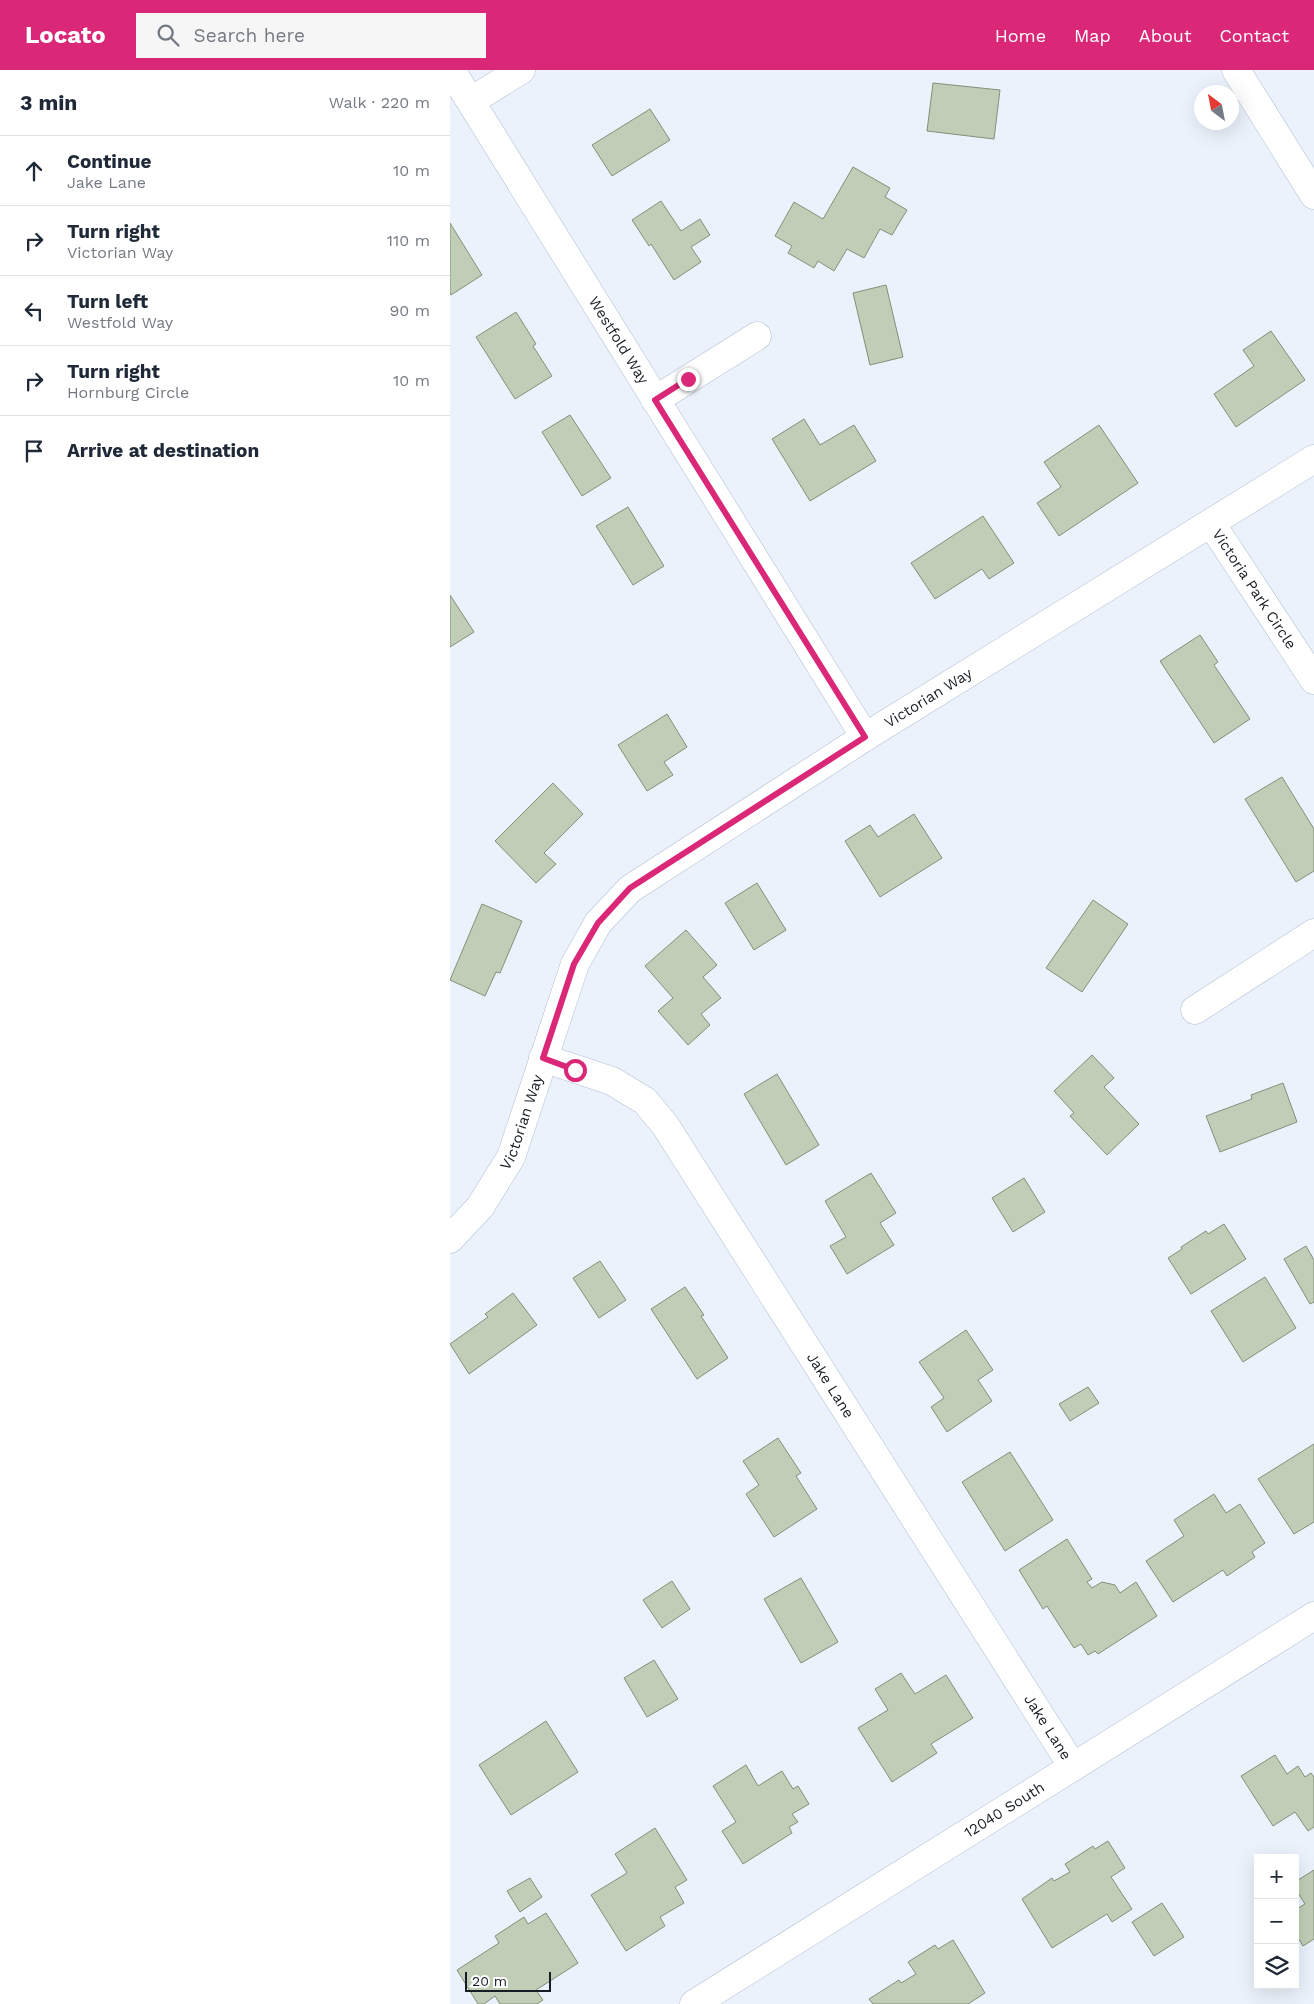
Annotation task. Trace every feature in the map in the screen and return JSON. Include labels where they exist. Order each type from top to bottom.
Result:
[{"type":"street","name":"Westfold Way","points":[[452,70],[865,737]]},
{"type":"street","points":[[471,101],[521,70]]},
{"type":"street","points":[[1236,70],[1314,195]]},
{"type":"street","points":[[655,400],[757,336]]},
{"type":"street","name":"Victorian Way","points":[[450,1239],[480,1207],[511,1157],[574,964],[598,923],[630,888],[865,737],[1314,459]]},
{"type":"street","name":"Victoria Park Circle","points":[[1211,523],[1314,680]]},
{"type":"street","points":[[1195,1010],[1314,933]]},
{"type":"street","name":"Jake Lane","points":[[543,1058],[612,1081],[645,1100],[665,1125],[1073,1767]]},
{"type":"street","name":"12040 South","points":[[694,2004],[1313,1618]]},
{"type":"building","points":[[933,83],[1000,90],[994,139],[927,131]]},
{"type":"building","points":[[650,109],[670,140],[612,176],[592,145]]},
{"type":"building","points":[[853,167],[890,188],[885,197],[907,210],[892,235],[880,229],[864,258],[847,249],[834,271],[818,261],[814,268],[788,253],[792,246],[775,236],[794,202],[823,219]]},
{"type":"building","points":[[661,201],[681,231],[700,219],[710,235],[691,247],[701,262],[674,280],[651,244],[649,246],[632,220]]},
{"type":"building","points":[[450,223],[482,275],[451,295],[450,292]]},
{"type":"building","points":[[886,285],[903,357],[870,365],[853,293]]},
{"type":"building","points":[[516,312],[536,344],[533,346],[552,376],[515,399],[476,337]]},
{"type":"building","points":[[1271,331],[1305,380],[1236,427],[1214,394],[1254,366],[1243,350]]},
{"type":"building","points":[[570,415],[611,478],[582,496],[542,432]]},
{"type":"building","points":[[804,419],[820,445],[854,425],[876,461],[810,501],[772,439]]},
{"type":"building","points":[[1099,425],[1138,483],[1059,536],[1037,503],[1061,487],[1044,462]]},
{"type":"building","points":[[628,507],[664,566],[633,585],[596,526]]},
{"type":"building","points":[[983,516],[1014,563],[989,579],[982,569],[935,599],[911,563]]},
{"type":"building","points":[[450,595],[474,632],[450,647]]},
{"type":"building","points":[[1200,635],[1218,662],[1214,665],[1250,719],[1214,743],[1160,661]]},
{"type":"building","points":[[667,714],[687,747],[664,762],[673,775],[647,791],[618,745]]},
{"type":"building","points":[[1282,777],[1314,829],[1314,871],[1296,882],[1245,799]]},
{"type":"building","points":[[553,783],[583,814],[544,853],[556,864],[536,883],[495,841]]},
{"type":"building","points":[[914,814],[942,858],[880,897],[845,841],[870,825],[878,837]]},
{"type":"building","points":[[757,883],[786,930],[754,950],[725,903]]},
{"type":"building","points":[[1093,900],[1128,924],[1082,992],[1046,968]]},
{"type":"building","points":[[482,904],[522,921],[500,973],[496,972],[485,996],[450,980]]},
{"type":"building","points":[[686,930],[717,965],[703,977],[721,998],[701,1014],[710,1025],[688,1045],[658,1011],[673,998],[645,966]]},
{"type":"building","points":[[1092,1055],[1114,1078],[1104,1087],[1139,1124],[1107,1155],[1070,1116],[1074,1113],[1054,1091]]},
{"type":"building","points":[[777,1074],[819,1145],[786,1165],[744,1094]]},
{"type":"building","points":[[1283,1083],[1297,1122],[1220,1152],[1206,1116],[1252,1099],[1251,1095]]},
{"type":"building","points":[[871,1173],[896,1213],[880,1223],[894,1245],[847,1274],[830,1246],[846,1237],[825,1201]]},
{"type":"building","points":[[1024,1178],[1045,1212],[1013,1232],[992,1198]]},
{"type":"building","points":[[1224,1224],[1246,1259],[1191,1294],[1168,1258],[1206,1231],[1208,1234]]},
{"type":"building","points":[[1306,1246],[1314,1260],[1314,1302],[1310,1304],[1284,1259]]},
{"type":"building","points":[[600,1261],[626,1300],[599,1318],[573,1278]]},
{"type":"building","points":[[1265,1277],[1296,1328],[1243,1362],[1211,1311]]},
{"type":"building","points":[[685,1287],[704,1315],[701,1316],[728,1358],[697,1379],[651,1309]]},
{"type":"building","points":[[513,1293],[537,1325],[469,1374],[450,1344],[488,1317],[485,1314]]},
{"type":"building","points":[[966,1330],[993,1370],[978,1380],[992,1401],[947,1432],[931,1407],[944,1398],[919,1362]]},
{"type":"building","points":[[1088,1387],[1099,1403],[1070,1421],[1059,1404]]},
{"type":"building","points":[[778,1438],[801,1473],[796,1476],[817,1509],[774,1537],[746,1494],[759,1485],[743,1461]]},
{"type":"building","points":[[1314,1444],[1314,1522],[1294,1534],[1258,1479]]},
{"type":"building","points":[[1010,1452],[1053,1520],[1005,1551],[962,1482]]},
{"type":"building","points":[[1214,1494],[1226,1513],[1240,1504],[1265,1543],[1252,1552],[1255,1557],[1227,1576],[1223,1570],[1173,1602],[1146,1561],[1184,1536],[1174,1520]]},
{"type":"building","points":[[1067,1539],[1092,1579],[1087,1582],[1092,1588],[1102,1582],[1115,1585],[1120,1593],[1136,1582],[1157,1616],[1098,1654],[1095,1651],[1088,1655],[1081,1644],[1074,1648],[1047,1606],[1043,1609],[1019,1570]]},
{"type":"building","points":[[801,1578],[838,1642],[801,1663],[764,1599]]},
{"type":"building","points":[[672,1581],[690,1609],[662,1628],[643,1600]]},
{"type":"building","points":[[654,1660],[678,1699],[647,1717],[624,1678]]},
{"type":"building","points":[[901,1673],[915,1694],[946,1675],[973,1718],[931,1744],[937,1753],[892,1782],[858,1728],[888,1710],[875,1689]]},
{"type":"building","points":[[546,1721],[578,1772],[511,1815],[479,1765]]},
{"type":"building","points":[[1275,1755],[1287,1774],[1298,1766],[1305,1777],[1311,1773],[1314,1777],[1314,1827],[1308,1831],[1295,1812],[1273,1826],[1241,1776]]},
{"type":"building","points":[[746,1765],[758,1786],[782,1771],[793,1789],[798,1786],[809,1804],[792,1814],[798,1822],[789,1827],[792,1833],[743,1864],[722,1831],[736,1822],[713,1786]]},
{"type":"building","points":[[655,1828],[687,1880],[675,1887],[684,1903],[660,1917],[665,1926],[626,1951],[591,1895],[627,1873],[615,1854]]},
{"type":"building","points":[[1108,1841],[1125,1868],[1111,1877],[1132,1909],[1112,1922],[1107,1914],[1052,1948],[1022,1899],[1052,1878],[1054,1881],[1070,1872],[1065,1864],[1093,1846],[1095,1849]]},
{"type":"building","points":[[1314,1870],[1314,1939],[1303,1946],[1299,1940],[1299,1908],[1305,1904],[1299,1894],[1299,1879]]},
{"type":"building","points":[[530,1878],[542,1897],[520,1912],[507,1891]]},
{"type":"building","points":[[1162,1903],[1184,1937],[1154,1956],[1132,1922]]},
{"type":"building","points":[[546,1913],[578,1963],[536,1990],[543,2000],[537,2004],[500,2004],[495,1996],[484,2004],[478,2004],[457,1970],[499,1943],[495,1936],[524,1917],[528,1924]]},
{"type":"building","points":[[953,1940],[985,1993],[968,2004],[873,2004],[869,1999],[899,1980],[901,1983],[916,1974],[908,1962],[935,1945],[938,1949]]},
{"type":"route","points":[[575,1070],[543,1058],[574,964],[598,923],[630,888],[865,737],[655,400],[688,379]]}]
